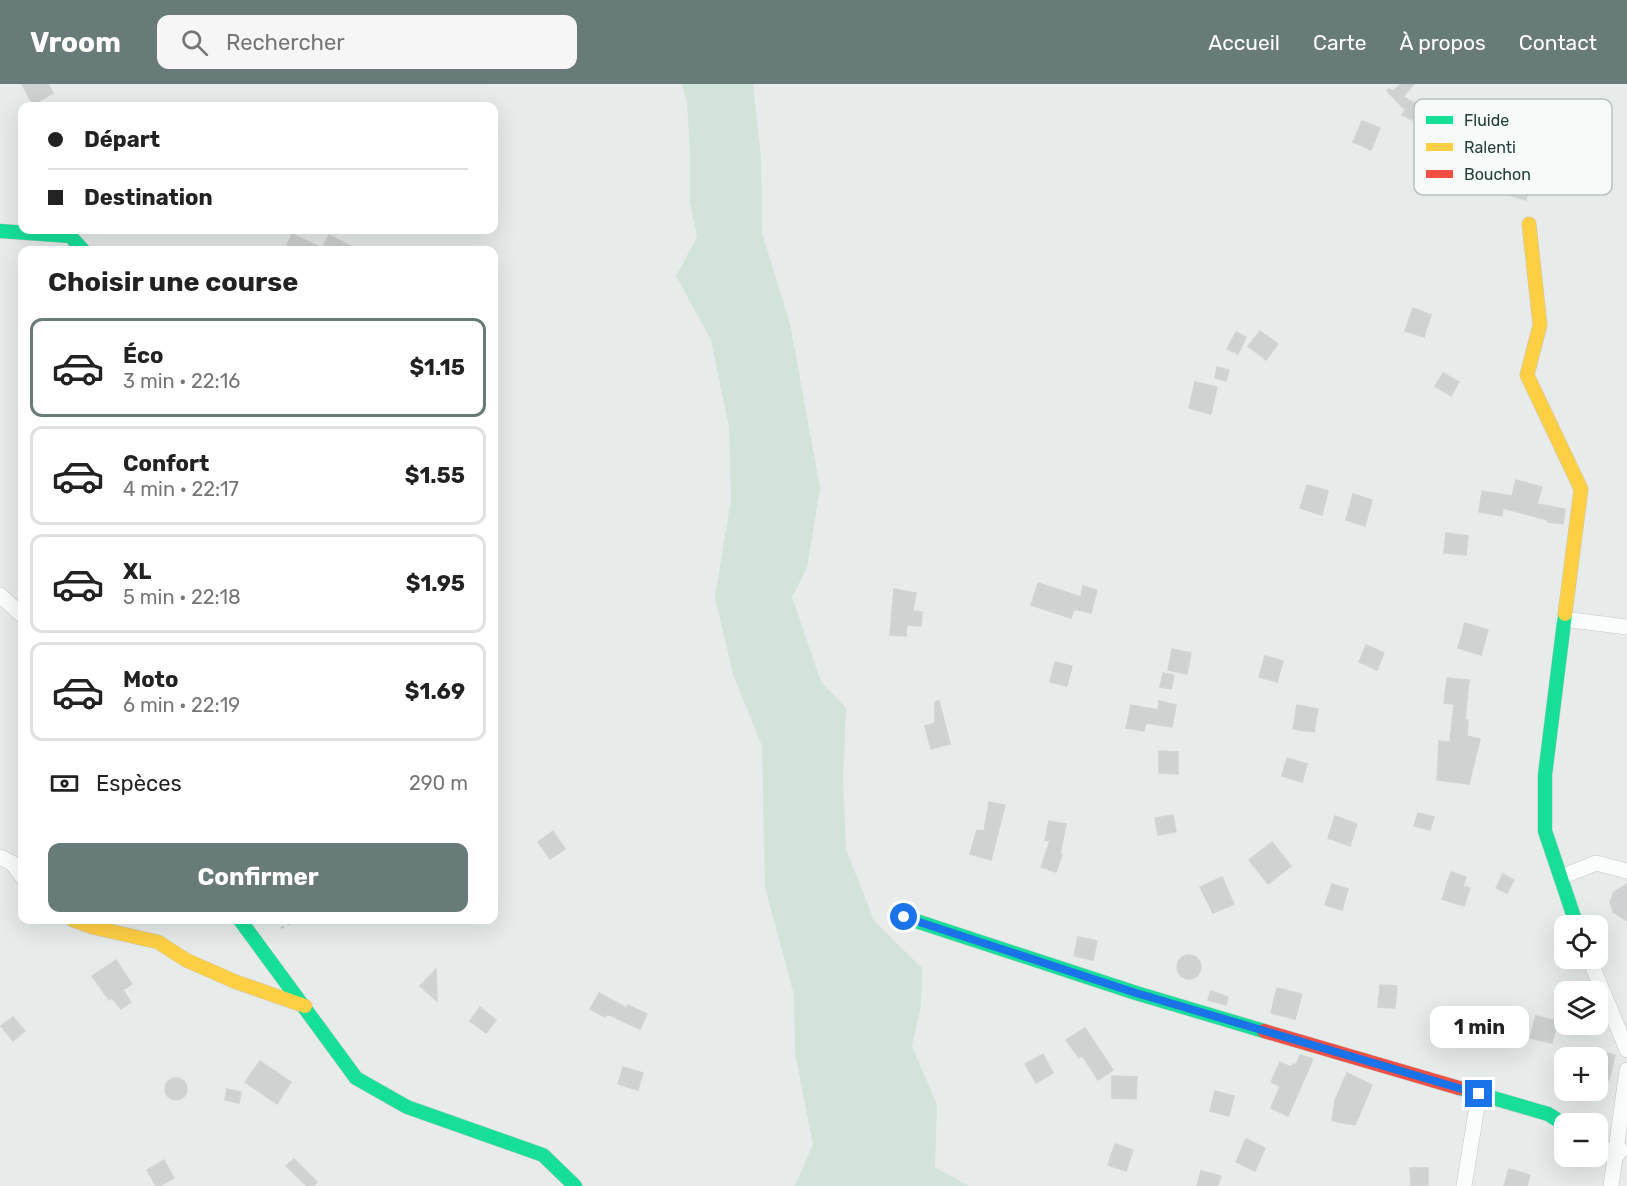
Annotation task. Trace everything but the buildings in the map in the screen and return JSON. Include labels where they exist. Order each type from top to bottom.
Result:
[{"type":"street","points":[[1529,224],[1540,325],[1527,375],[1581,489],[1545,775],[1545,831],[1573,915]]},
{"type":"street","points":[[0,231],[18,233]]},
{"type":"street","points":[[35,234],[70,237],[79,246]]},
{"type":"street","points":[[0,595],[18,611]]},
{"type":"street","points":[[1563,619],[1627,627]]},
{"type":"street","points":[[0,857],[12,864],[18,872]]},
{"type":"street","points":[[1561,877],[1596,863],[1627,871]]},
{"type":"street","points":[[904,917],[1136,993],[1548,1114],[1554,1118]]},
{"type":"street","points":[[84,924],[158,942],[186,960],[236,982],[305,1006]]},
{"type":"street","points":[[243,924],[356,1078],[407,1107],[543,1155],[575,1186]]},
{"type":"street","points":[[1594,969],[1627,1050]]},
{"type":"street","points":[[1611,1186],[1627,1070]]},
{"type":"street","points":[[1464,1186],[1479,1094]]},
{"type":"street","points":[[1616,1156],[1627,1144]]},
{"type":"street","points":[[1608,1151],[1616,1156]]},
{"type":"path","points":[[281,928],[288,924]]},
{"type":"shaded area","points":[[682,84],[753,84],[761,157],[762,233],[790,324],[820,488],[807,568],[792,597],[821,682],[846,708],[843,780],[846,849],[874,921],[922,968],[921,1005],[912,1046],[937,1105],[935,1167],[969,1186],[795,1186],[813,1144],[795,1053],[794,995],[765,887],[762,746],[733,674],[715,597],[731,499],[729,427],[711,340],[676,276],[697,237],[690,202],[687,102]]},
{"type":"traffic: fast","points":[[0,231],[18,232]]},
{"type":"traffic: fast","points":[[42,234],[70,236],[79,246]]},
{"type":"traffic: fast","points":[[1565,614],[1545,775],[1545,831],[1573,915]]},
{"type":"traffic: fast","points":[[904,917],[1136,993],[1264,1031]]},
{"type":"traffic: fast","points":[[243,924],[356,1078],[407,1107],[543,1155],[575,1186]]},
{"type":"traffic: fast","points":[[1459,1088],[1554,1118]]},
{"type":"traffic: slow","points":[[1529,224],[1540,325],[1527,375],[1581,489],[1565,614]]},
{"type":"traffic: slow","points":[[84,924],[158,942],[186,960],[236,982],[305,1006]]},
{"type":"traffic: jam","points":[[1264,1031],[1459,1088]]},
{"type":"route","points":[[904,917],[1136,993],[1479,1094]]}]
